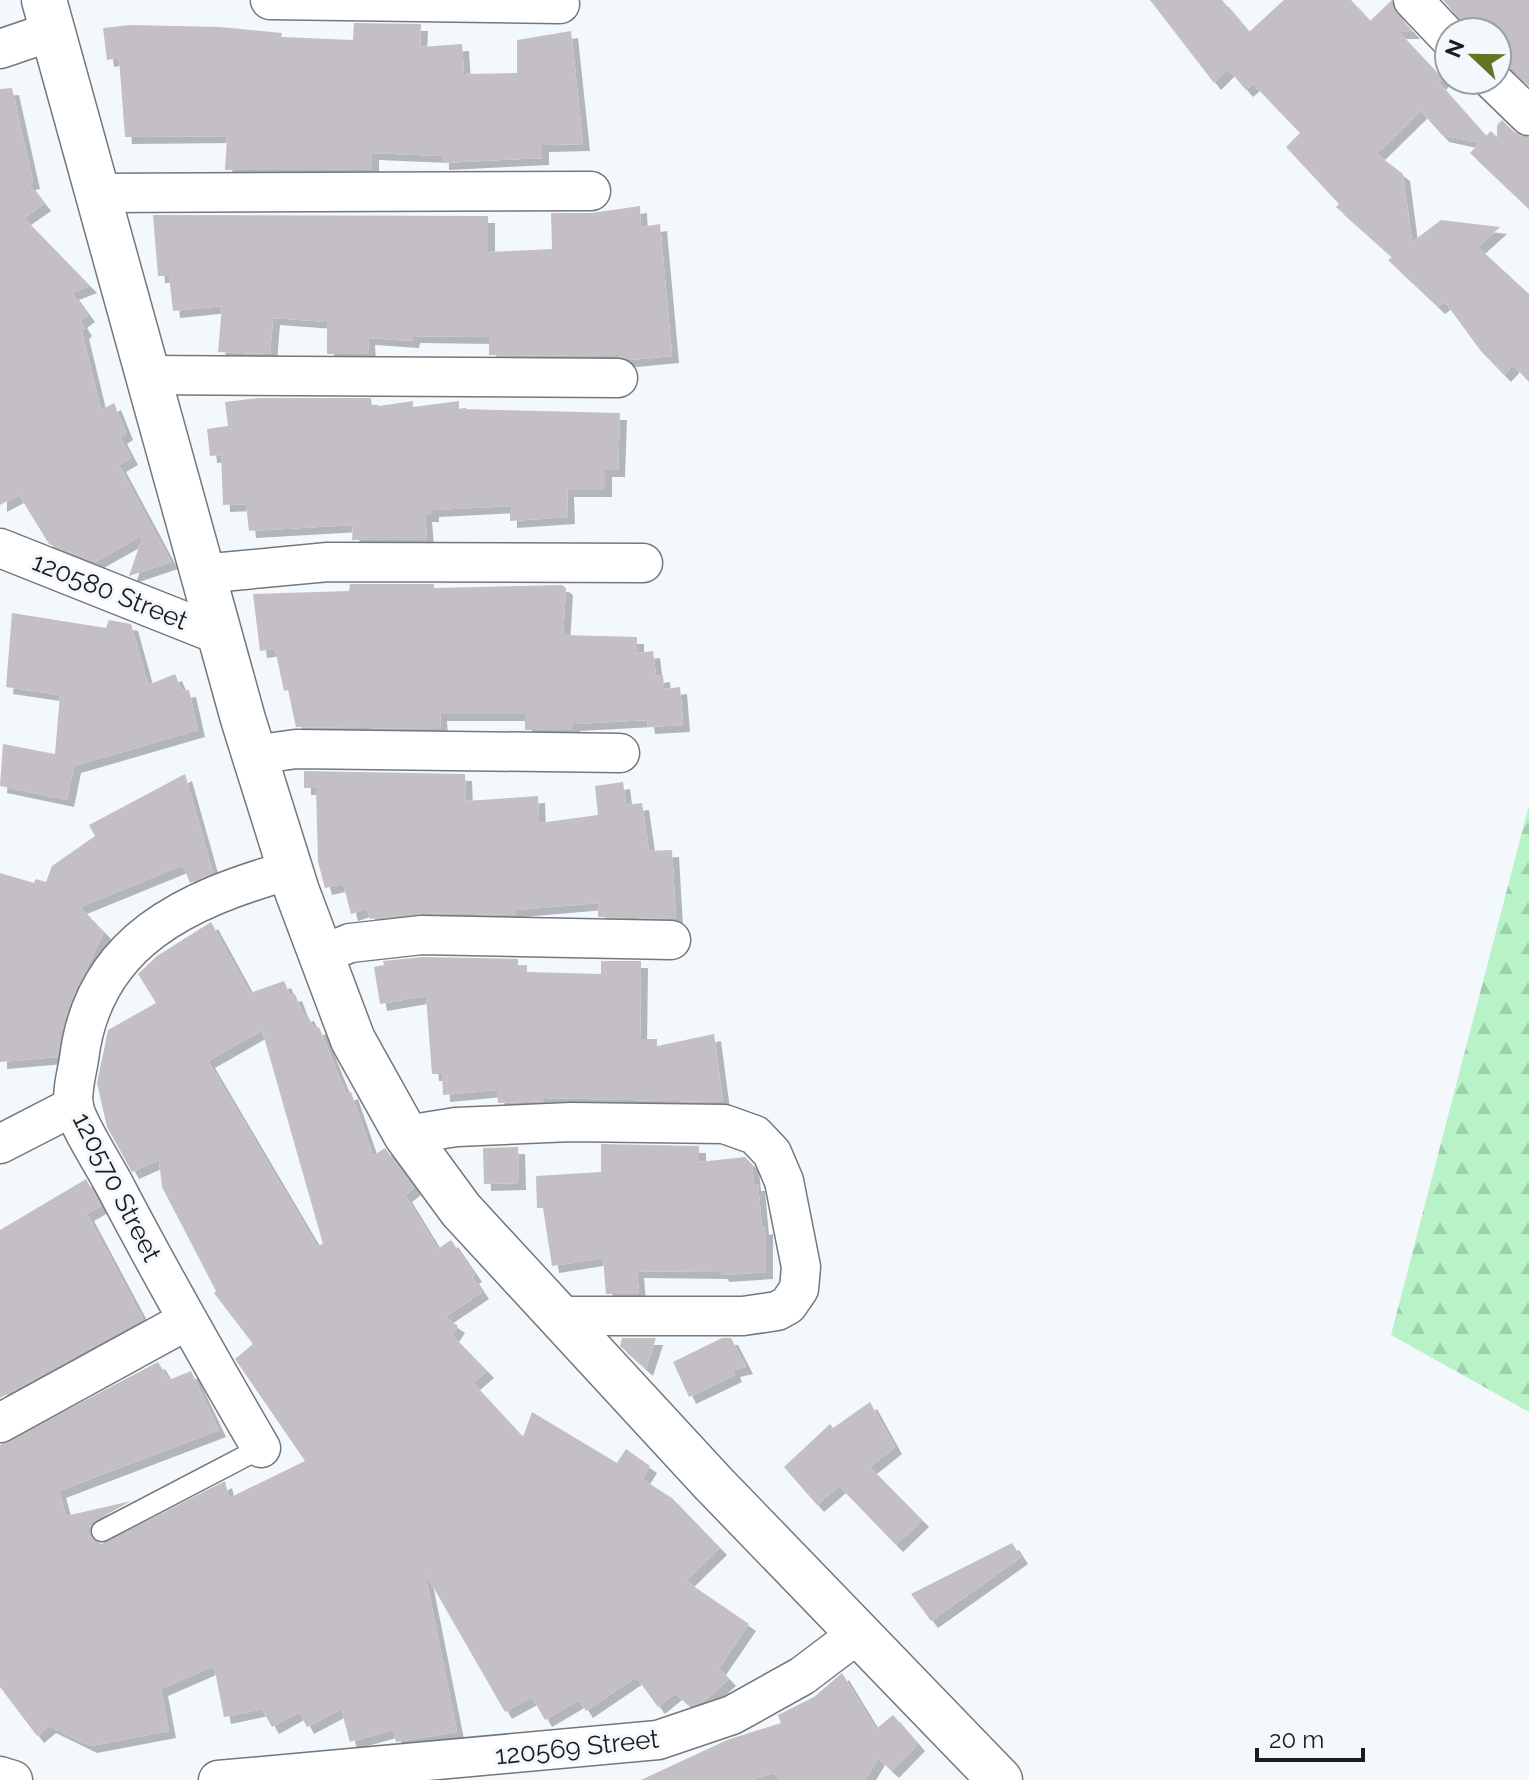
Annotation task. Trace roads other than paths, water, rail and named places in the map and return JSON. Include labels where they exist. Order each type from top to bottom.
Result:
[{"type":"street","points":[[270,0],[560,4]]},
{"type":"street","points":[[1413,0],[1433,21]]},
{"type":"street","points":[[0,49],[51,8],[96,193],[201,574],[290,870],[353,1040],[406,1135],[461,1210],[713,1483],[1000,1780]]},
{"type":"street","points":[[1508,96],[1529,116]]},
{"type":"street","points":[[96,193],[591,191]]},
{"type":"street","points":[[146,375],[618,378]]},
{"type":"street","name":"120580 Street","points":[[0,548],[219,635]]},
{"type":"street","points":[[201,574],[328,562],[643,563]]},
{"type":"street","points":[[254,755],[296,749],[620,753]]},
{"type":"street","name":"120570 Street","points":[[261,1448],[186,1321],[74,1106],[87,1018],[97,993],[116,964],[160,924],[193,905],[224,889],[290,870]]},
{"type":"street","points":[[321,955],[350,943],[422,935],[671,940]]},
{"type":"street","points":[[0,1144],[74,1106]]},
{"type":"street","points":[[406,1135],[456,1127],[571,1122],[724,1124],[755,1135],[772,1153],[784,1181],[801,1267],[799,1289],[788,1305],[777,1311],[743,1316],[559,1316]]},
{"type":"street","points":[[0,1423],[186,1321]]},
{"type":"street","name":"120569 Street","points":[[218,1780],[658,1740],[732,1715],[802,1676],[859,1633]]},
{"type":"street","points":[[0,1776],[13,1780]]},
{"type":"lane","points":[[102,1531],[261,1448]]}]
